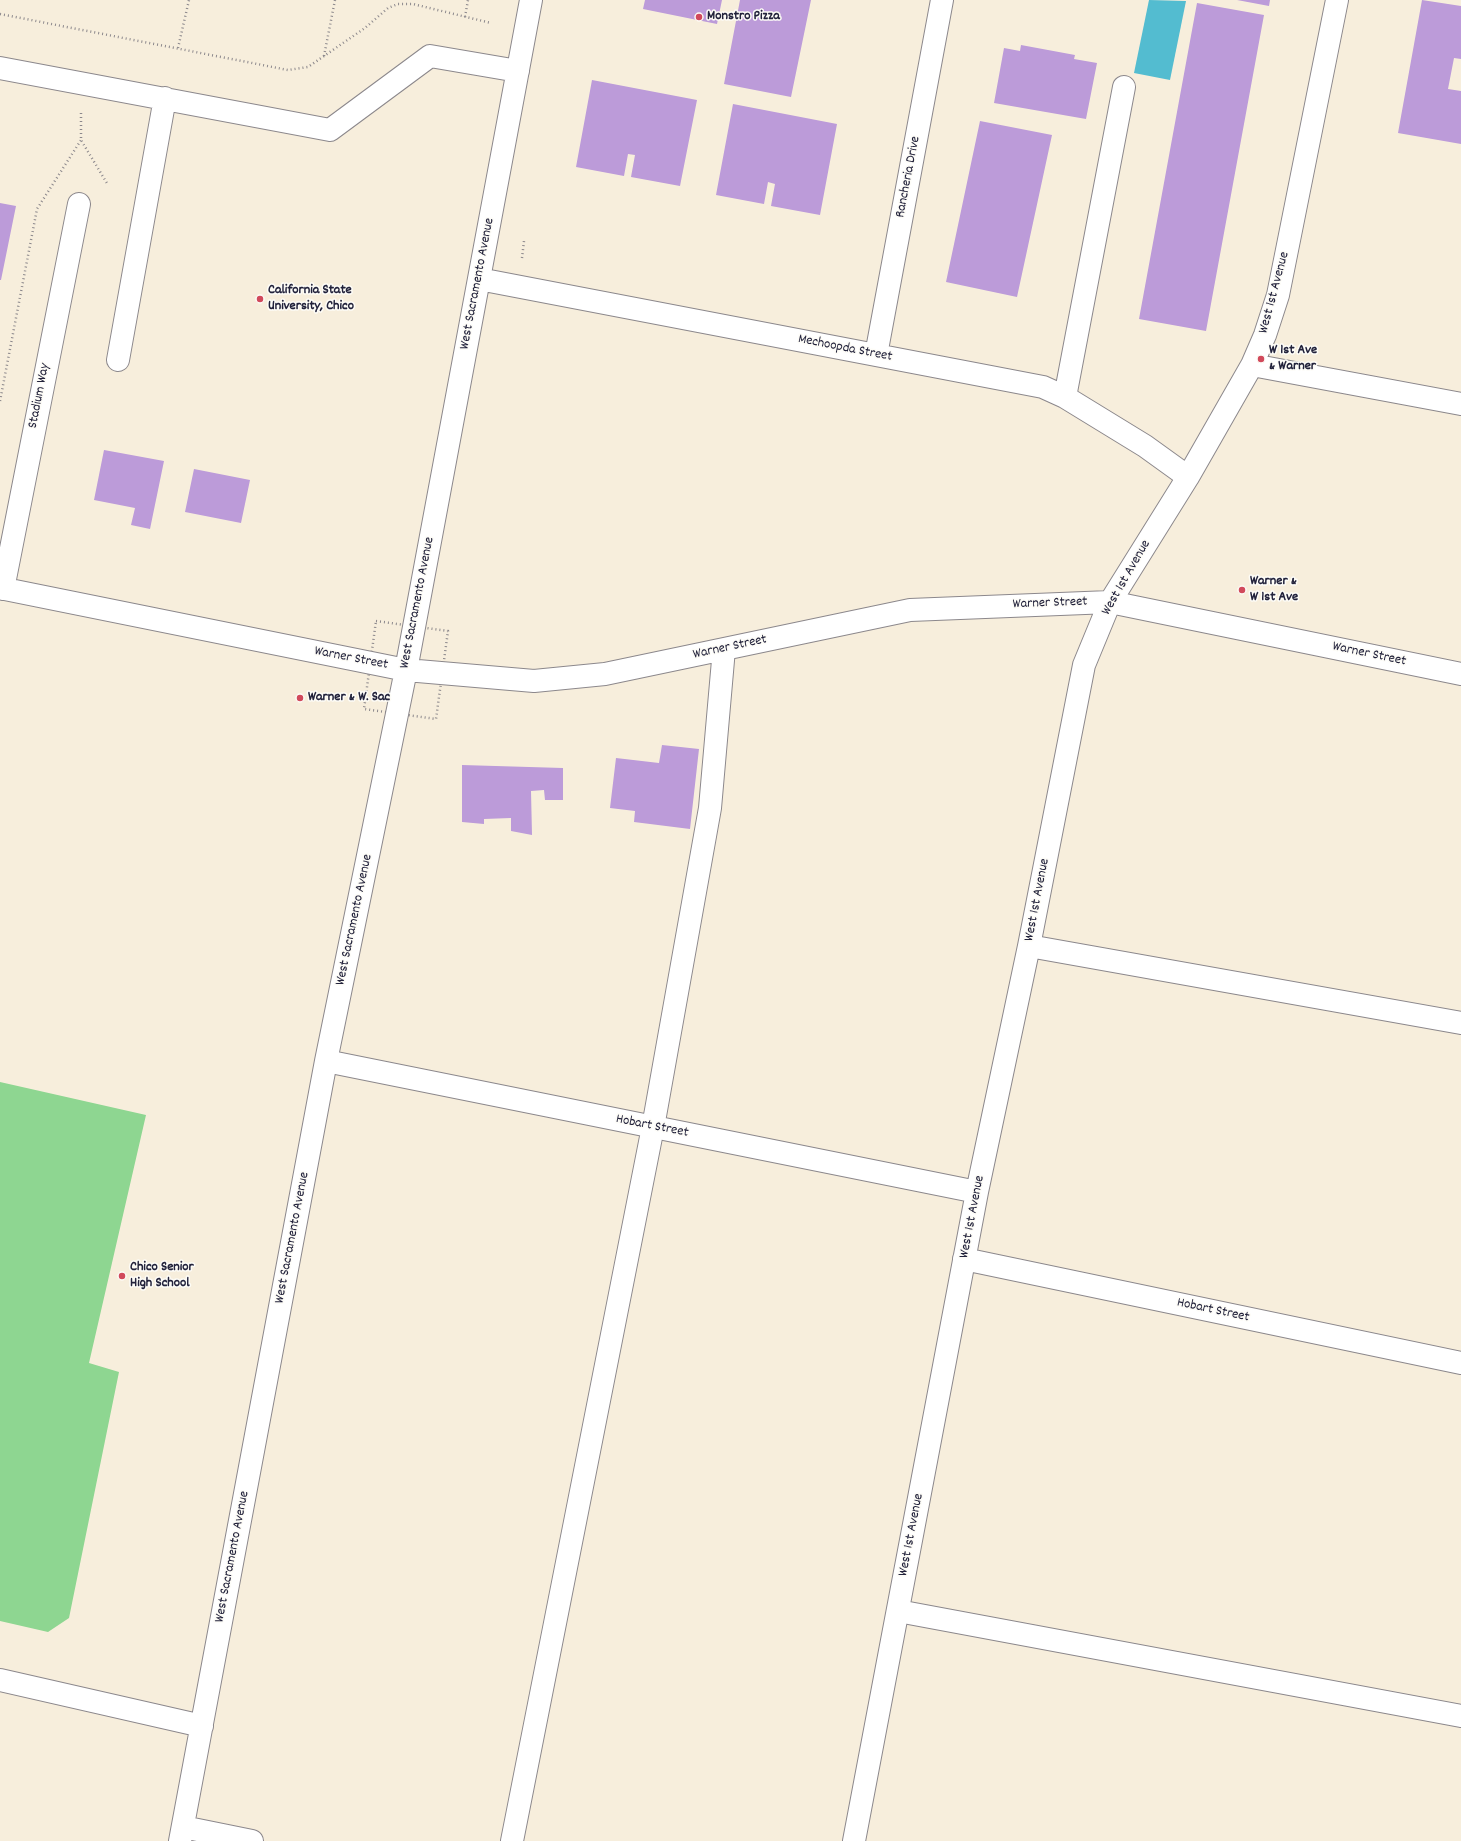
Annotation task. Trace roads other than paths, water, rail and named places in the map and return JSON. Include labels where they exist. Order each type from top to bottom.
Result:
[{"type":"street","name":"West Sacramento Avenue","points":[[181,1834],[326,1061],[406,670],[532,0]]},
{"type":"street","name":"Rancheria Drive","points":[[876,355],[942,0]]},
{"type":"street","name":"West 1st Avenue","points":[[854,1841],[977,1192],[1029,946],[1084,666],[1110,602],[1188,477],[1252,365],[1265,335],[1278,295],[1337,0]]},
{"type":"street","points":[[0,68],[330,130],[430,56],[518,71]]},
{"type":"street","points":[[1065,397],[1124,87]]},
{"type":"street","points":[[118,360],[165,98]]},
{"type":"street","name":"Stadium Way","points":[[1,588],[79,204]]},
{"type":"street","name":"Mechoopda Street","points":[[479,279],[1043,387],[1065,397],[1145,446],[1188,477]]},
{"type":"street","points":[[1252,365],[1461,404]]},
{"type":"street","name":"Warner Street","points":[[1,588],[406,670],[534,681],[605,674],[910,610],[1110,602],[1461,674]]},
{"type":"street","points":[[512,1841],[653,1127],[710,808],[724,649]]},
{"type":"street","points":[[1029,946],[1461,1024]]},
{"type":"street","name":"Hobart Street","points":[[326,1061],[977,1192]]},
{"type":"street","name":"Hobart Street","points":[[964,1259],[1461,1363]]},
{"type":"street","points":[[898,1611],[1461,1716]]},
{"type":"street","points":[[0,1680],[202,1726]]},
{"type":"street","points":[[181,1834],[252,1841]]},
{"type":"water","points":[[1149,0],[1186,1],[1170,80],[1134,73]]},
{"type":"place","name":"Monstro Pizza","points":[[699,17]]},
{"type":"place","name":"California State University, Chico","points":[[260,299]]},
{"type":"place","name":"W 1st Ave & Warner","points":[[1261,359]]},
{"type":"place","name":"Warner & W 1st Ave","points":[[1242,590]]},
{"type":"place","name":"Warner & W. Sac","points":[[300,698]]},
{"type":"place","name":"Chico Senior High School","points":[[122,1276]]}]
